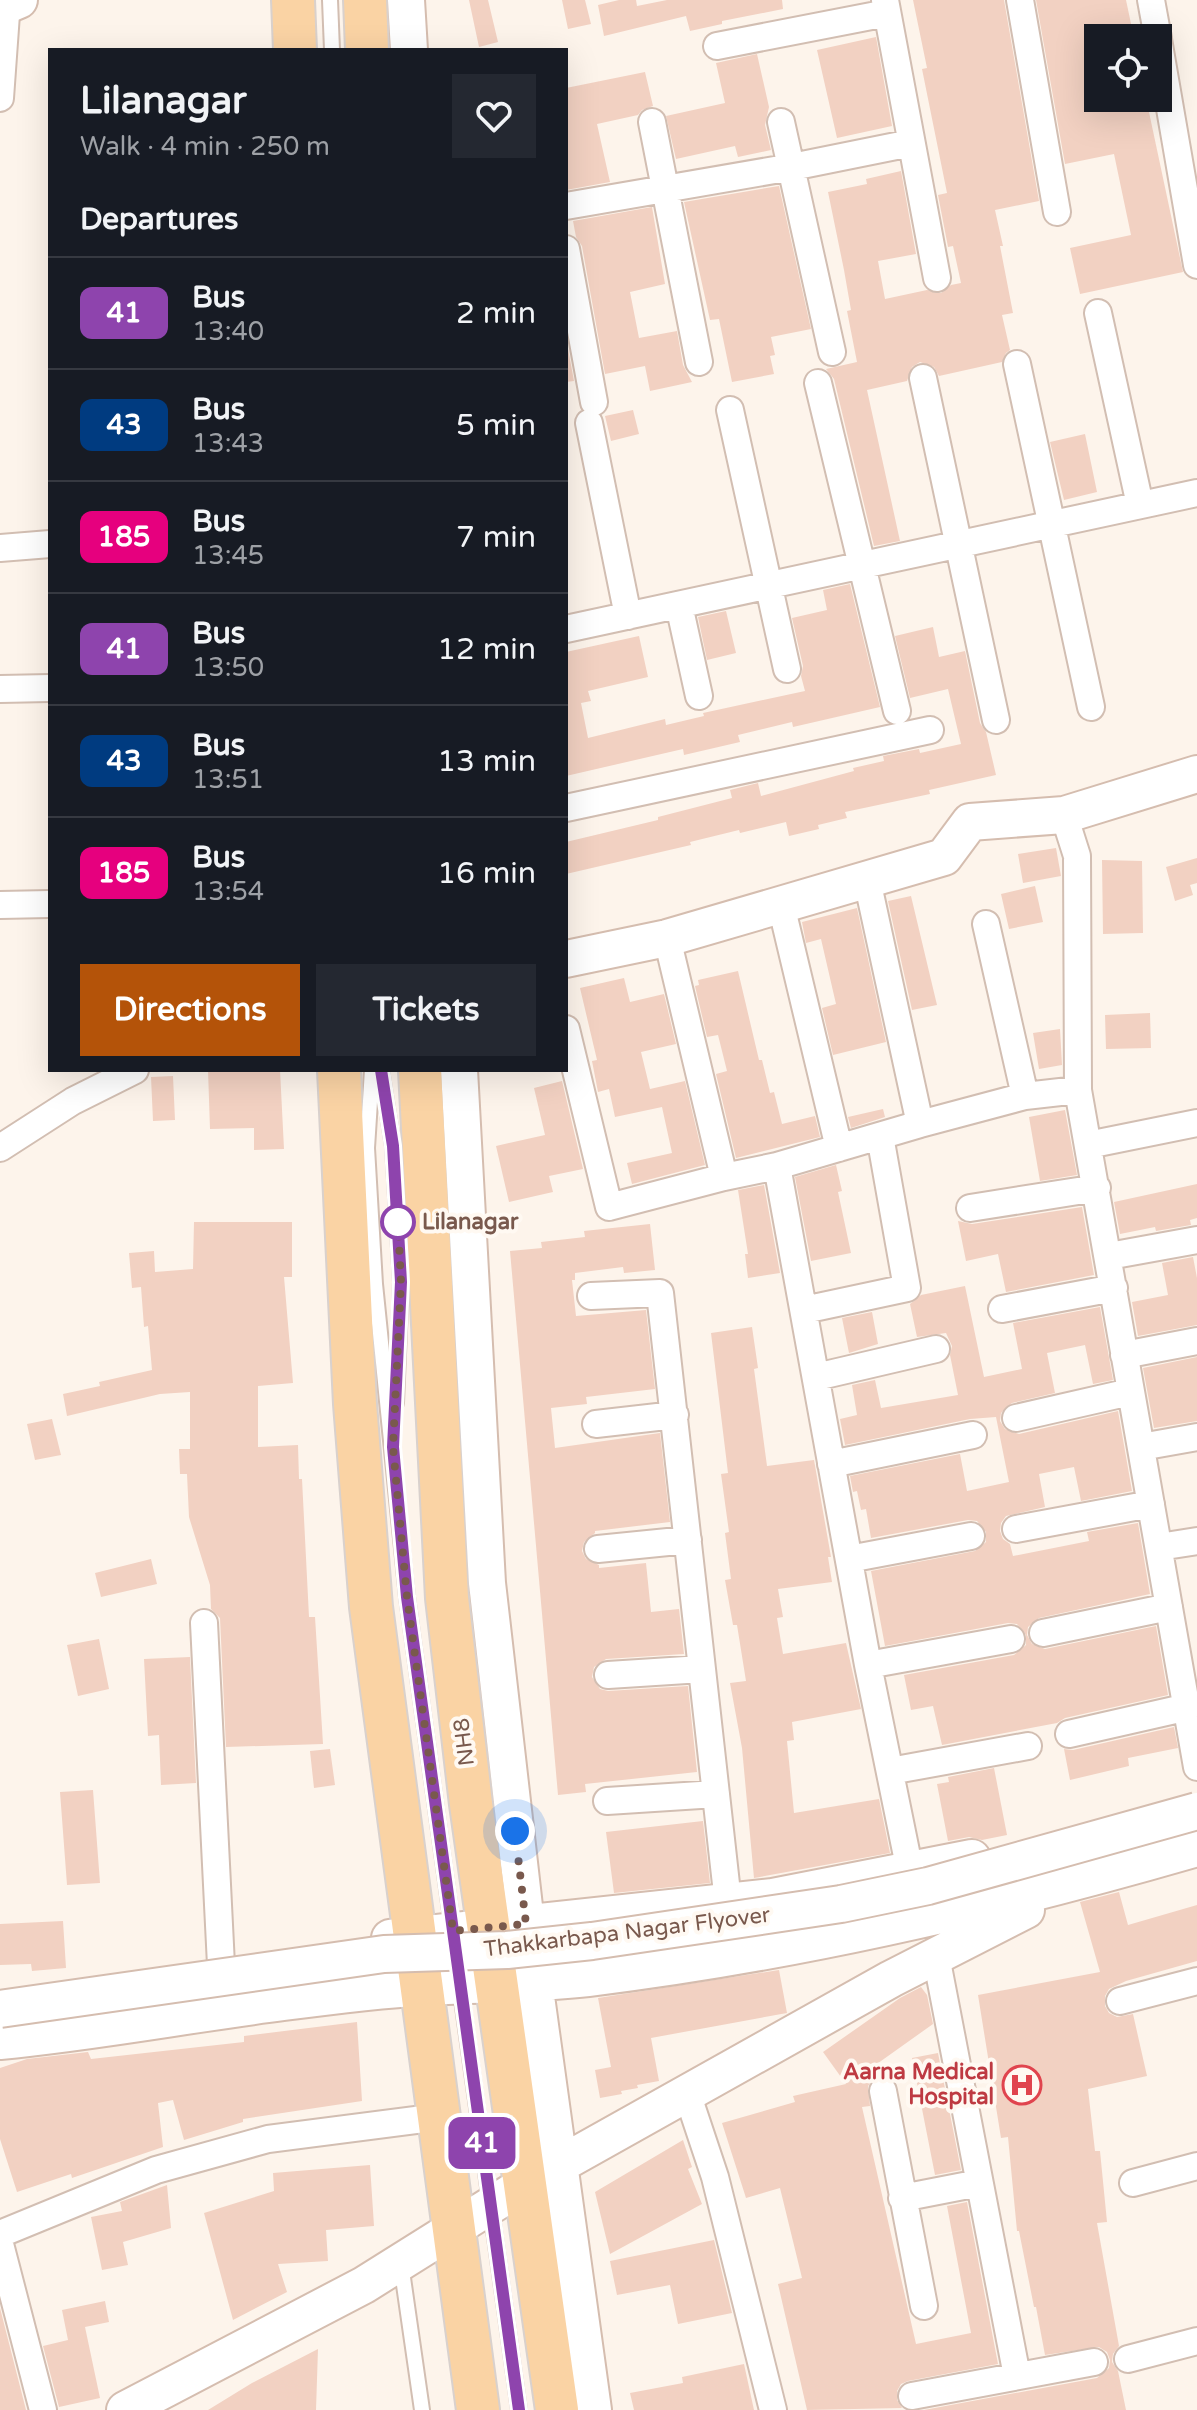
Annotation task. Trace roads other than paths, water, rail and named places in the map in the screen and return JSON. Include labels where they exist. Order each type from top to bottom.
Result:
[{"type":"main road","points":[[293,0],[295,48]]},
{"type":"main road","points":[[365,0],[367,48]]},
{"type":"main road","name":"NH8","points":[[339,1072],[355,1404],[371,1607],[471,1930],[478,1985],[439,2117],[478,2410]]},
{"type":"main road","name":"NH8","points":[[420,1072],[447,1598],[471,1804],[471,1930],[478,1985],[542,2175],[557,2410]]},
{"type":"street","points":[[406,0],[409,48]]},
{"type":"street","points":[[1020,0],[1057,212]]},
{"type":"street","points":[[1151,0],[1155,24]]},
{"type":"street","points":[[0,98],[8,3]]},
{"type":"street","points":[[717,46],[886,6],[937,278]]},
{"type":"street","points":[[1171,112],[1197,265]]},
{"type":"street","points":[[652,122],[699,362]]},
{"type":"street","points":[[781,122],[832,352]]},
{"type":"street","points":[[568,206],[911,143]]},
{"type":"street","points":[[568,262],[628,616]]},
{"type":"street","points":[[1098,313],[1140,505]]},
{"type":"street","points":[[1017,364],[1091,707]]},
{"type":"street","points":[[923,378],[996,720]]},
{"type":"street","points":[[818,383],[897,711]]},
{"type":"street","points":[[730,410],[787,669]]},
{"type":"street","points":[[568,629],[1197,493]]},
{"type":"street","points":[[0,548],[48,544]]},
{"type":"street","points":[[679,605],[699,696]]},
{"type":"street","points":[[0,689],[48,688]]},
{"type":"street","points":[[568,808],[930,730]]},
{"type":"street","points":[[568,959],[667,938],[944,857],[970,822],[1064,815],[1197,774]]},
{"type":"street","points":[[1064,815],[1077,856],[1078,1090],[1169,1607],[1189,1668],[1188,1707],[1197,1767]]},
{"type":"street","points":[[867,880],[920,1124]]},
{"type":"street","points":[[0,905],[48,904]]},
{"type":"street","points":[[781,905],[839,1148]]},
{"type":"street","points":[[986,924],[1025,1096]]},
{"type":"street","points":[[667,938],[724,1177]]},
{"type":"street","points":[[568,1037],[609,1207],[777,1166],[1025,1096],[1078,1090]]},
{"type":"street","points":[[0,1148],[73,1101],[131,1072]]},
{"type":"street","points":[[459,1072],[487,1583],[471,1930]]},
{"type":"street","points":[[1088,1145],[1197,1123]]},
{"type":"street","points":[[804,1310],[907,1288],[880,1136]]},
{"type":"street","points":[[777,1166],[868,1665],[910,1871]]},
{"type":"street","points":[[970,1208],[1097,1188]]},
{"type":"street","points":[[1109,1256],[1197,1240]]},
{"type":"street","points":[[1002,1309],[1114,1288]]},
{"type":"street","points":[[591,1296],[660,1293],[728,1902]]},
{"type":"street","points":[[1124,1355],[1197,1341]]},
{"type":"street","points":[[816,1377],[936,1349]]},
{"type":"street","points":[[1016,1418],[1130,1392]]},
{"type":"street","points":[[596,1424],[675,1415]]},
{"type":"street","points":[[831,1464],[973,1435]]},
{"type":"street","points":[[1141,1447],[1197,1437]]},
{"type":"street","points":[[1016,1529],[1151,1504]]},
{"type":"street","points":[[849,1559],[971,1536]]},
{"type":"street","points":[[598,1549],[688,1540]]},
{"type":"street","points":[[1159,1547],[1197,1541]]},
{"type":"street","points":[[1043,1633],[1169,1607]]},
{"type":"street","points":[[204,1623],[221,1965]]},
{"type":"street","points":[[868,1665],[1011,1639]]},
{"type":"street","points":[[608,1675],[702,1669]]},
{"type":"street","points":[[1069,1734],[1188,1707]]},
{"type":"street","points":[[890,1771],[1028,1746]]},
{"type":"street","points":[[607,1801],[716,1794]]},
{"type":"street","points":[[0,1994],[30,1993],[471,1930],[773,1897],[950,1863],[1197,1794]]},
{"type":"street","name":"Thakkarbapa Nagar Flyover","points":[[0,2009],[384,1954],[507,1950],[841,1904],[928,1886],[1197,1811]]},
{"type":"street","name":"Thakkarbapa Nagar Flyover","points":[[0,2025],[386,1970],[508,1965],[580,1958],[844,1919],[931,1902],[1197,1827]]},
{"type":"street","points":[[1066,1833],[1079,1882]]},
{"type":"street","points":[[0,2041],[65,2035],[285,2002],[586,1978],[735,1956],[906,1925],[1079,1882],[1197,1848]]},
{"type":"street","points":[[125,2410],[364,2285],[542,2175],[687,2093],[936,1956],[1079,1882]]},
{"type":"street","points":[[936,1956],[1017,2376]]},
{"type":"street","points":[[1120,2001],[1197,1981]]},
{"type":"street","points":[[883,2091],[924,2306]]},
{"type":"street","points":[[687,2093],[715,2177],[773,2410]]},
{"type":"street","points":[[0,2234],[156,2170],[268,2139],[439,2117]]},
{"type":"street","points":[[1133,2183],[1197,2166]]},
{"type":"street","points":[[542,2175],[593,2410]]},
{"type":"street","points":[[902,2198],[979,2183]]},
{"type":"street","points":[[0,2244],[43,2410]]},
{"type":"street","points":[[1128,2359],[1197,2341]]},
{"type":"street","points":[[912,2396],[1094,2362]]},
{"type":"lane","points":[[330,0],[332,48]]},
{"type":"lane","points":[[372,1072],[367,1148],[375,1284],[407,1597],[471,1930]]},
{"type":"lane","points":[[381,1072],[393,1146],[401,1282],[393,1447]]},
{"type":"lane","points":[[478,1985],[491,2207],[519,2410]]},
{"type":"lane","points":[[401,2263],[422,2410]]},
{"type":"place","name":"Lilanagar","points":[[398,1222]]},
{"type":"place","name":"Aarna Medical Hospital","points":[[1022,2085]]}]
